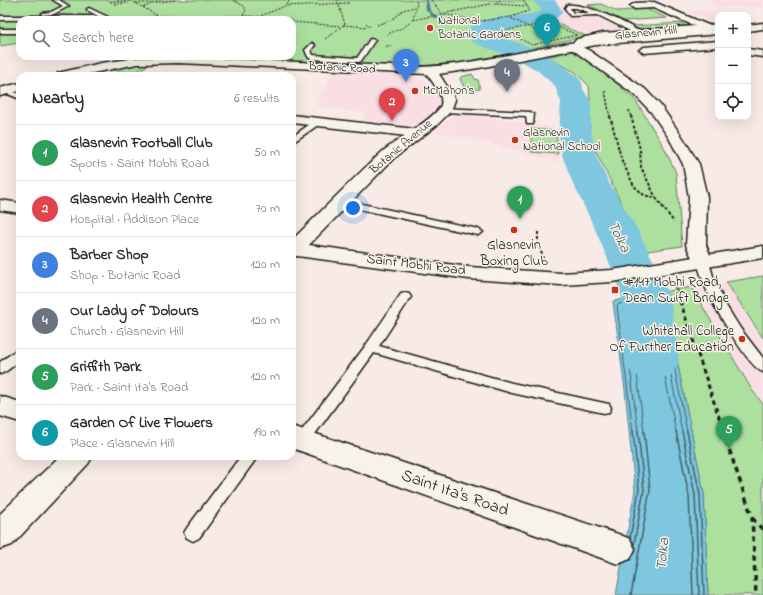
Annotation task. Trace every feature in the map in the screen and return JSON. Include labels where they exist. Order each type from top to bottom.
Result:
[{"type":"street","points":[[635,6],[654,5],[715,29]]},
{"type":"street","points":[[751,28],[763,27]]},
{"type":"street","name":"Glasnevin Hill","points":[[431,71],[473,66],[576,46],[633,38],[696,33],[715,29]]},
{"type":"street","name":"Glasnevin Hill","points":[[576,46],[581,41],[603,36],[715,29]]},
{"type":"street","points":[[696,33],[715,42]]},
{"type":"street","points":[[644,50],[715,43]]},
{"type":"street","points":[[576,46],[640,92],[656,109],[680,143],[692,164],[698,198],[696,245],[703,262],[763,252]]},
{"type":"street","points":[[751,52],[763,54]]},
{"type":"street","name":"Botanic Road","points":[[79,72],[137,61],[179,60],[431,71]]},
{"type":"street","name":"Botanic Avenue","points":[[296,247],[339,202],[388,155],[415,133],[432,122],[444,110],[448,100],[446,94],[431,71]]},
{"type":"street","points":[[296,120],[415,133]]},
{"type":"street","points":[[0,205],[16,207]]},
{"type":"street","name":"Saint Mobhi Road","points":[[296,250],[470,273],[561,279],[612,276],[703,262]]},
{"type":"street","points":[[0,406],[16,411]]},
{"type":"street","name":"Saint Ita's Road","points":[[297,439],[618,549]]},
{"type":"street","points":[[0,535],[74,460]]},
{"type":"lane","points":[[0,14],[52,13],[67,6],[56,0]]},
{"type":"lane","points":[[596,14],[572,14],[567,8],[569,6],[577,6],[596,14],[638,33]]},
{"type":"lane","points":[[90,9],[103,16]]},
{"type":"lane","points":[[0,18],[16,18]]},
{"type":"lane","points":[[0,22],[16,22]]},
{"type":"lane","points":[[0,31],[16,31]]},
{"type":"lane","points":[[312,45],[308,50],[311,57],[359,60],[372,40]]},
{"type":"lane","points":[[444,110],[530,114],[530,122]]},
{"type":"lane","points":[[296,138],[317,123]]},
{"type":"lane","points":[[339,202],[478,232]]},
{"type":"lane","points":[[703,262],[707,278],[737,332],[763,367]]},
{"type":"lane","points":[[297,439],[371,348],[405,296]]},
{"type":"lane","points":[[371,348],[512,388],[604,408]]},
{"type":"lane","points":[[0,370],[16,357]]},
{"type":"lane","points":[[193,533],[247,460]]},
{"type":"path","points":[[105,2],[151,3],[176,0]]},
{"type":"path","points":[[233,0],[244,6],[246,10],[243,16]]},
{"type":"path","points":[[285,6],[289,2],[287,0]]},
{"type":"path","points":[[337,0],[346,22],[344,26]]},
{"type":"path","points":[[413,20],[415,6],[417,4],[415,0]]},
{"type":"path","points":[[431,0],[442,14],[480,21],[511,18],[528,11],[528,6],[523,0]]},
{"type":"path","points":[[372,40],[392,34],[413,20],[491,4],[502,0]]},
{"type":"path","points":[[109,5],[133,2],[158,16],[251,16]]},
{"type":"path","points":[[142,7],[150,6],[151,3]]},
{"type":"path","points":[[260,16],[285,6],[349,3]]},
{"type":"path","points":[[491,4],[528,6]]},
{"type":"path","points":[[384,23],[393,19],[403,10],[415,6]]},
{"type":"path","points":[[511,18],[542,33]]},
{"type":"path","points":[[296,22],[370,28]]},
{"type":"path","points":[[548,37],[554,40]]},
{"type":"path","points":[[604,89],[618,152],[633,185],[641,193],[648,197],[656,198]]},
{"type":"path","points":[[627,105],[640,149],[641,167],[656,198],[670,220],[676,222]]},
{"type":"path","points":[[538,232],[539,247]]},
{"type":"path","points":[[675,284],[752,517],[756,595]]},
{"type":"path","points":[[752,517],[763,530]]},
{"type":"shaded area","points":[[705,0],[763,0],[763,7],[719,7]]},
{"type":"shaded area","points":[[556,4],[588,4],[637,29],[586,35],[553,19],[558,13]]},
{"type":"shaded area","points":[[702,10],[715,15],[715,23],[685,12]]},
{"type":"shaded area","points":[[334,69],[370,70],[401,74],[422,79],[433,87],[440,96],[440,105],[433,116],[410,132],[357,126],[365,117],[365,113],[316,106]]},
{"type":"shaded area","name":"Glasnevin National School","points":[[458,112],[560,129],[559,163],[481,141],[434,132]]},
{"type":"shaded area","name":"Whitehall College Of Further Education","points":[[763,276],[763,404],[752,391],[691,287]]},
{"type":"green space","name":"National Botanic Gardens","points":[[0,0],[535,0],[547,9],[536,18],[549,20],[586,36],[489,58],[446,65],[402,66],[254,60],[296,60],[296,16],[16,16],[16,44],[0,46]]},
{"type":"green space","points":[[601,4],[617,11],[646,9],[667,18],[624,21],[588,5]]},
{"type":"green space","points":[[681,23],[686,26],[637,29],[632,26]]},
{"type":"green space","points":[[574,51],[587,56],[595,67],[613,80],[636,101],[664,147],[676,173],[682,246],[640,252],[625,211],[587,133],[590,104],[589,86],[575,72],[546,57]]},
{"type":"green space","points":[[142,63],[149,64],[134,72],[108,69]]},
{"type":"green space","points":[[472,74],[475,79],[478,80],[480,89],[466,91],[460,79],[461,77]]},
{"type":"green space","points":[[531,129],[556,131],[558,154],[531,152]]},
{"type":"green space","points":[[763,276],[763,338],[726,282]]},
{"type":"green space","points":[[691,287],[752,390],[763,404],[763,595],[708,595],[704,494],[663,292]]},
{"type":"water","points":[[663,292],[704,494],[708,595],[616,595],[635,490],[625,390],[613,301]]},
{"type":"waterway","points":[[425,0],[427,1],[428,10],[435,17],[490,26]]},
{"type":"waterway","name":"Tolka","points":[[542,0],[547,3],[553,12],[546,17],[490,26],[478,32],[479,36],[524,53],[546,65],[568,83],[569,89],[576,102],[575,132],[579,155],[590,181],[616,229],[637,274],[646,298],[652,362]]},
{"type":"place","name":"National Botanic Gardens","points":[[430,28]]},
{"type":"place","name":"Garden Of Live Flowers","points":[[547,47]]},
{"type":"place","name":"Barber Shop","points":[[406,82]]},
{"type":"place","name":"McMahon's","points":[[415,91]]},
{"type":"place","name":"Our Lady of Dolours","points":[[507,92]]},
{"type":"place","name":"Glasnevin Health Centre","points":[[392,121]]},
{"type":"place","name":"Glasnevin National School","points":[[515,140]]},
{"type":"place","name":"Glasnevin Football Club","points":[[520,219]]},
{"type":"place","name":"Glasnevin Boxing Club","points":[[514,230]]},
{"type":"place","name":"#147 Mobhi Road, Dean Swift Bridge","points":[[615,290]]},
{"type":"place","name":"Whitehall College Of Further Education","points":[[742,339]]},
{"type":"place","name":"Griffith Park","points":[[729,449]]}]
